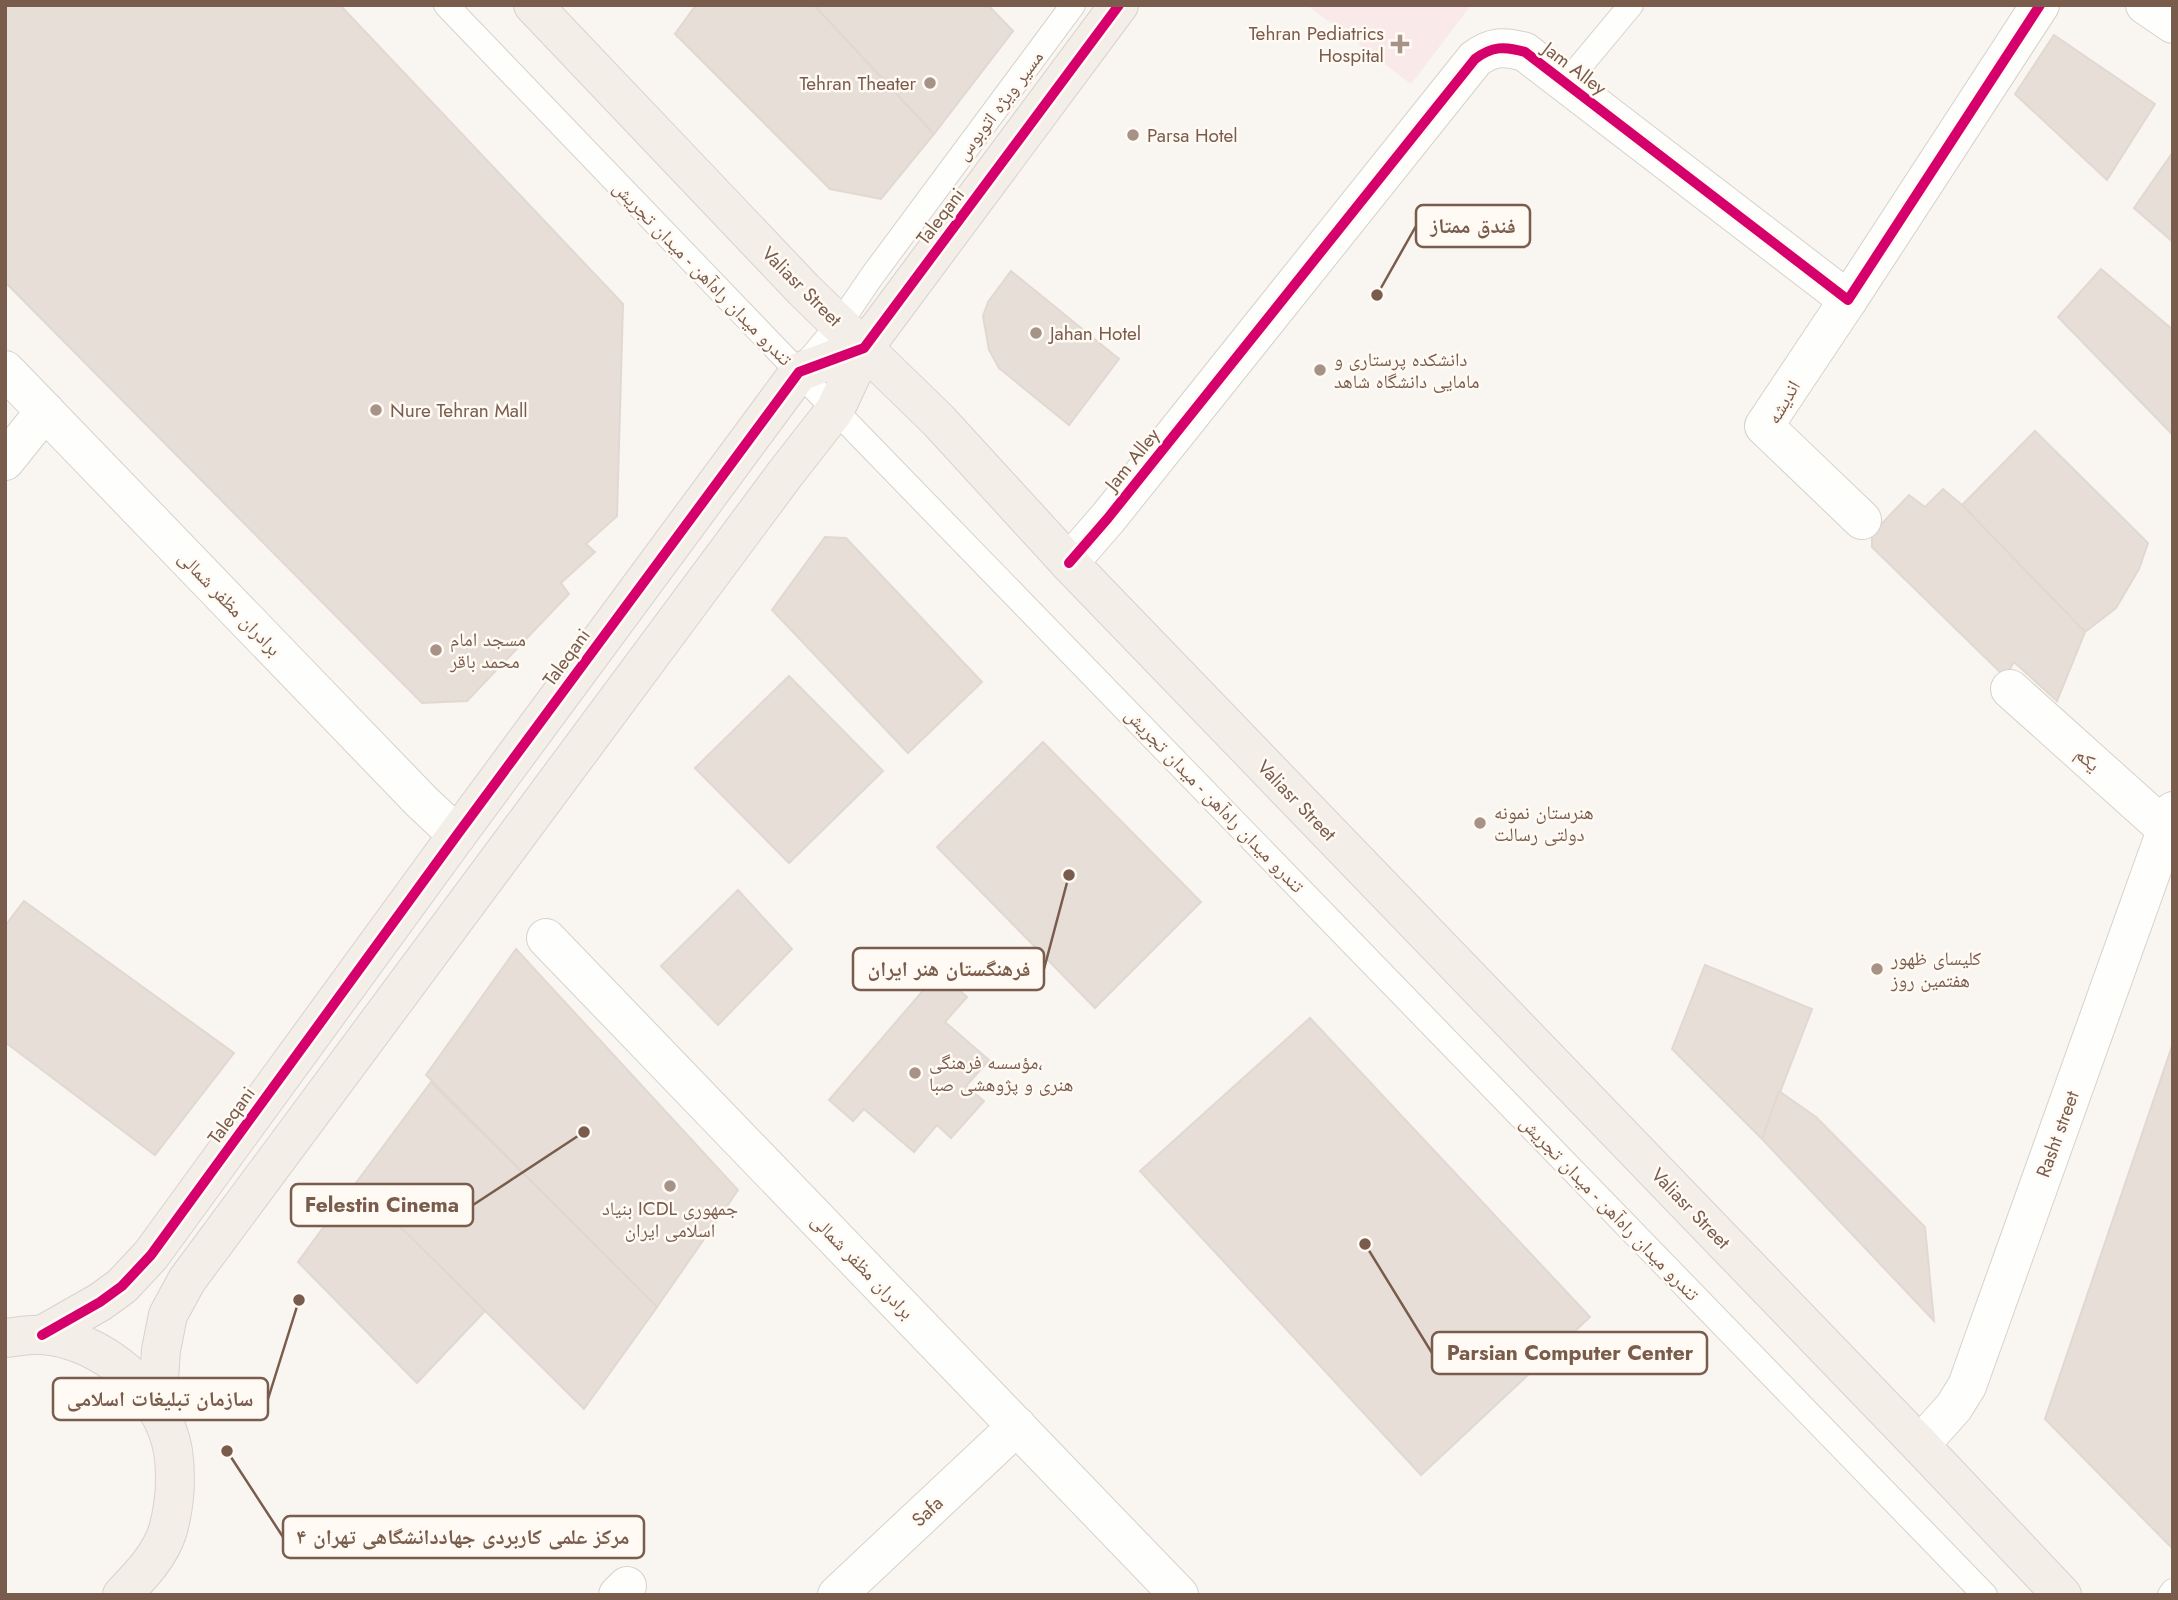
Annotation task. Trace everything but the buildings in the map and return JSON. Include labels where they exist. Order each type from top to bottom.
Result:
[{"type":"main road","name":"Valiasr Street","points":[[533,5],[804,290],[938,420],[1069,563],[2062,1595]]},
{"type":"main road","name":"Taleqani","points":[[157,1409],[161,1350],[168,1315],[187,1280],[835,410],[852,335],[1119,5]]},
{"type":"main road","points":[[799,372],[852,335]]},
{"type":"main road","name":"Taleqani","points":[[43,1335],[122,1286],[151,1255],[799,372]]},
{"type":"main road","points":[[5,1338],[43,1335],[77,1343],[109,1358],[136,1381],[157,1409],[172,1449],[176,1491],[167,1533],[147,1570],[122,1595]]},
{"type":"street","points":[[1848,300],[2040,5]]},
{"type":"street","points":[[2145,5],[2173,24]]},
{"type":"street","name":"Jam Alley","points":[[1069,563],[1475,60],[1487,50],[1510,48],[1525,52],[1848,300]]},
{"type":"street","name":"اندیشه","points":[[1848,300],[1764,426],[1862,520]]},
{"type":"street","name":"برادران مظفر شمالی","points":[[5,370],[421,802],[457,835]]},
{"type":"street","points":[[5,461],[45,411]]},
{"type":"street","name":"یکم","points":[[2010,689],[2169,820]]},
{"type":"street","name":"Rasht street","points":[[1920,1445],[1954,1408],[1967,1386],[2169,820]]},
{"type":"street","name":"برادران مظفر شمالی","points":[[546,938],[1179,1595]]},
{"type":"street","name":"Safa","points":[[837,1595],[1017,1426]]},
{"type":"lane","name":"تندرو میدان راه‌آهن - میدان تجریش","points":[[446,5],[835,410],[1985,1595]]},
{"type":"lane","name":"مسیر ویژه اتوبوس","points":[[852,335],[880,265],[1073,5]]},
{"type":"lane","points":[[1566,83],[1630,5]]},
{"type":"shaded area","name":"Tehran Pediatrics Hospital","points":[[1307,5],[1471,5],[1411,84]]},
{"type":"cycle path","points":[[42,1335],[100,1302],[122,1286],[151,1255],[799,372],[864,348],[1119,5]]},
{"type":"cycle path","points":[[1069,563],[1108,518],[1475,59],[1481,55],[1499,48],[1525,52],[1848,300],[2040,5]]},
{"type":"place","name":"Tehran Pediatrics Hospital","points":[[1400,44]]},
{"type":"place","name":"Tehran Theater","points":[[930,83]]},
{"type":"place","name":"Parsa Hotel","points":[[1133,135]]},
{"type":"place","name":"فندق ممتاز","points":[[1377,295]]},
{"type":"place","name":"Jahan Hotel","points":[[1036,333]]},
{"type":"place","name":"دانشکده پرستاری و مامایی دانشگاه شاهد","points":[[1320,370]]},
{"type":"place","name":"Nure Tehran Mall","points":[[376,410]]},
{"type":"place","name":"مسجد امام محمد باقر","points":[[436,650]]},
{"type":"place","name":"هنرستان نمونه دولتی رسالت","points":[[1480,823]]},
{"type":"place","name":"فرهنگستان هنر ایران","points":[[1069,875]]},
{"type":"place","name":"کلیسای ظهور هفتمین روز","points":[[1877,969]]},
{"type":"place","name":"مؤسسه فرهنگی، هنری و پژوهشی صبا","points":[[915,1073]]},
{"type":"place","name":"Felestin Cinema","points":[[584,1132]]},
{"type":"place","name":"بنیاد ICDL جمهوری اسلامی ایران","points":[[670,1186]]},
{"type":"place","name":"Parsian Computer Center","points":[[1365,1244]]},
{"type":"place","name":"سازمان تبلیغات اسلامی","points":[[299,1300]]},
{"type":"place","name":"مرکز علمی کاربردی جهاددانشگاهی تهران ۴","points":[[227,1451]]}]
